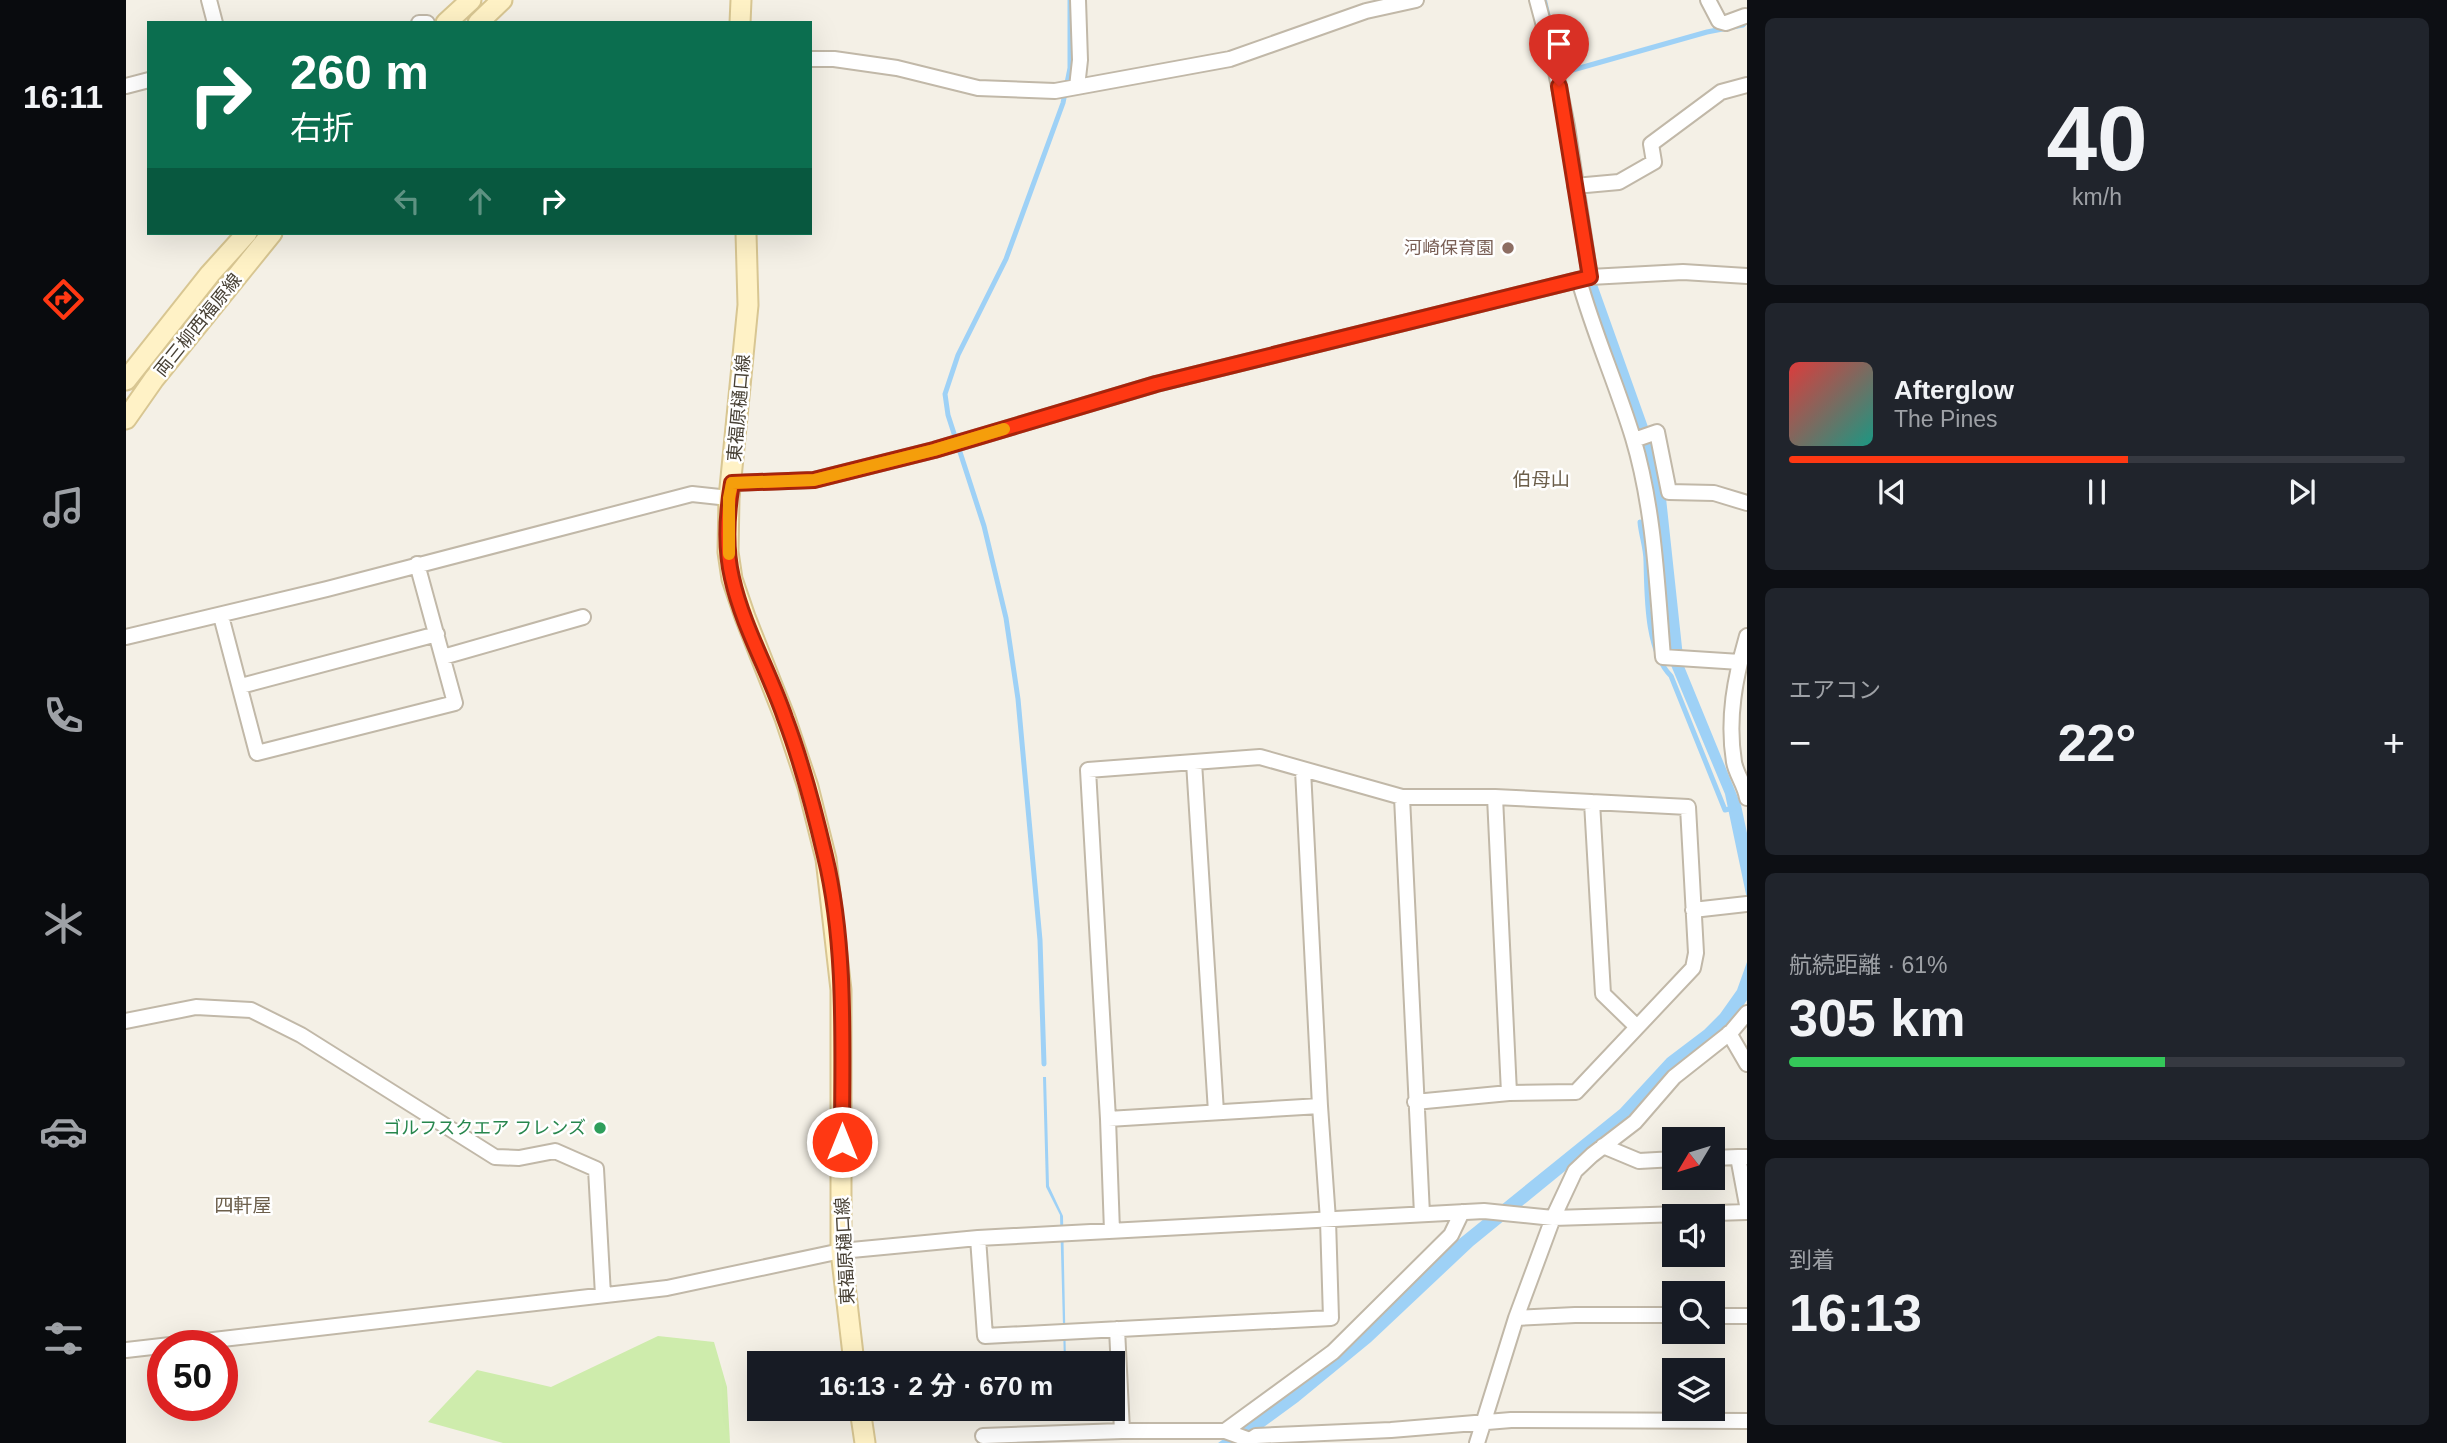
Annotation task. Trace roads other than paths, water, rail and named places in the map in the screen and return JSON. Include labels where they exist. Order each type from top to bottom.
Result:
[{"type":"main road","points":[[448,21],[471,0]]},
{"type":"main road","points":[[480,21],[502,0]]},
{"type":"main road","points":[[740,21],[741,0]]},
{"type":"main road","name":"両三柳西福原線","points":[[126,380],[210,274],[245,235]]},
{"type":"main road","name":"両三柳西福原線","points":[[126,419],[153,379],[270,235]]},
{"type":"main road","name":"東福原樋口線","points":[[746,235],[748,305],[728,552],[732,579],[808,787],[828,871],[841,990],[841,1251],[853,1351]]},
{"type":"main road","points":[[862,1421],[865,1443]]},
{"type":"street","points":[[209,0],[214,21]]},
{"type":"street","points":[[1077,87],[1080,60],[1078,0]]},
{"type":"street","points":[[812,59],[834,59],[897,68],[978,88],[1055,91],[1230,59],[1366,11],[1416,0]]},
{"type":"street","points":[[1537,0],[1558,79],[1576,186],[1584,278],[1642,437],[1663,657],[1740,662]]},
{"type":"street","points":[[1708,0],[1719,21],[1726,23],[1746,19]]},
{"type":"street","points":[[126,86],[147,81]]},
{"type":"street","points":[[1576,186],[1619,182],[1654,162],[1651,144],[1721,92],[1747,85]]},
{"type":"street","points":[[126,637],[221,616],[692,494],[814,480],[934,450],[1156,384],[1584,278],[1683,272],[1747,276]]},
{"type":"street","points":[[1642,437],[1657,432],[1669,492],[1714,492],[1747,503]]},
{"type":"street","points":[[221,616],[257,753],[455,703],[416,564]]},
{"type":"street","points":[[443,657],[583,617]]},
{"type":"street","points":[[241,686],[437,634]]},
{"type":"street","points":[[1747,636],[1732,697],[1730,723],[1747,798]]},
{"type":"street","points":[[1112,1231],[1088,770],[1260,757],[1402,796],[1495,797],[1688,807],[1696,953],[1693,968],[1576,1092],[1509,1093],[1415,1102]]},
{"type":"street","points":[[1194,762],[1216,1112]]},
{"type":"street","points":[[978,1238],[985,1336],[1331,1318],[1303,770]]},
{"type":"street","points":[[1402,796],[1422,1214]]},
{"type":"street","points":[[1495,797],[1509,1093]]},
{"type":"street","points":[[1592,802],[1603,994],[1637,1027]]},
{"type":"street","points":[[1693,909],[1747,904]]},
{"type":"street","points":[[126,1021],[196,1007],[251,1010],[301,1035],[495,1157],[519,1158],[555,1151],[596,1169],[603,1295]]},
{"type":"street","points":[[1477,1443],[1516,1318],[1553,1218],[1575,1171],[1635,1122],[1674,1077],[1729,1033],[1747,1013]]},
{"type":"street","points":[[1729,1033],[1747,1065]]},
{"type":"street","points":[[1108,1119],[1320,1106]]},
{"type":"street","points":[[1603,1146],[1639,1161],[1662,1160]]},
{"type":"street","points":[[1743,1157],[1747,1205]]},
{"type":"street","points":[[126,1350],[667,1288],[841,1251],[978,1238],[1484,1211],[1553,1218],[1747,1212]]},
{"type":"street","points":[[1228,1433],[1333,1352],[1451,1235],[1462,1212]]},
{"type":"street","points":[[1516,1318],[1662,1315]]},
{"type":"street","points":[[1725,1315],[1747,1316]]},
{"type":"street","points":[[1117,1329],[1122,1431]]},
{"type":"street","points":[[983,1436],[1122,1431],[1228,1433],[1250,1440],[1256,1436],[1523,1420],[1747,1421]]},
{"type":"water","points":[[1543,0],[1547,0],[1573,113],[1597,284],[1652,438],[1666,498],[1684,666],[1741,805],[1747,833],[1747,899],[1725,794],[1665,651],[1656,542],[1585,285],[1592,284]]},
{"type":"water","points":[[1747,962],[1747,1000],[1726,1030],[1630,1118],[1473,1246],[1371,1342],[1298,1402],[1242,1443],[1218,1443],[1257,1415],[1448,1248],[1620,1109],[1667,1058],[1720,1014],[1737,990]]},
{"type":"water","points":[[1043,1077],[1046,1077],[1049,1186],[1063,1216],[1066,1351],[1060,1215],[1046,1187]]},
{"type":"waterway","points":[[1044,1064],[1040,940],[1018,699],[1006,618],[984,526],[948,415],[945,394],[958,355],[1006,259],[1063,103],[1070,68],[1070,0]]},
{"type":"waterway","points":[[1562,73],[1707,32],[1743,25],[1747,21]]},
{"type":"waterway","points":[[1640,522],[1646,556],[1652,638],[1663,665],[1671,676],[1725,810],[1734,808]]},
{"type":"place","name":"河崎保育園","points":[[1508,248]]},
{"type":"place","name":"ゴルフスクエア フレンズ","points":[[600,1128]]},
{"type":"district","name":"伯母山","points":[[1541,479]]},
{"type":"district","name":"四軒屋","points":[[243,1205]]}]
